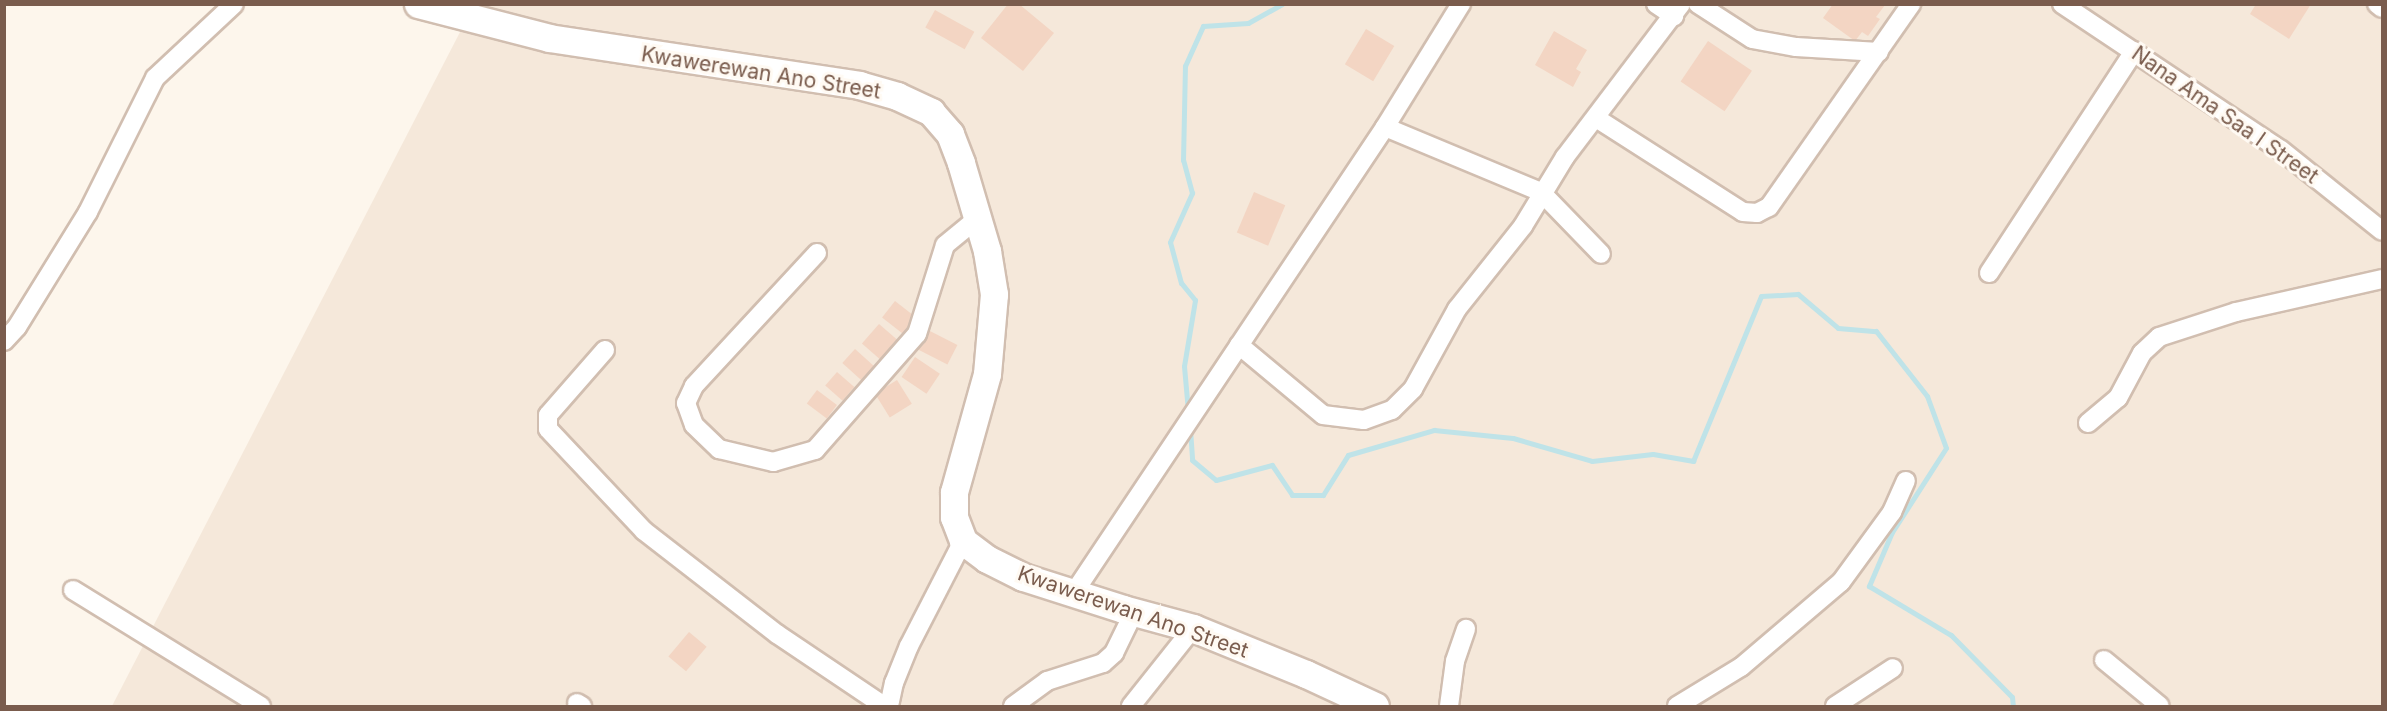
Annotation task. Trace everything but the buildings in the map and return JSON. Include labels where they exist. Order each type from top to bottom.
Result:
[{"type":"street","points":[[4,341],[18,327],[88,212],[155,78],[234,4]]},
{"type":"street","name":"Kwawerewan Ano Street","points":[[418,4],[549,38],[859,85],[897,96],[930,112],[950,134],[978,218],[987,251],[994,294],[987,374],[954,492],[954,517],[963,541],[987,558],[1023,577],[1193,628],[1306,674],[1375,706]]},
{"type":"street","points":[[1074,594],[1384,127],[1461,4]]},
{"type":"street","points":[[1239,345],[1323,415],[1364,420],[1392,410],[1413,388],[1457,309],[1523,226],[1541,192],[1677,10],[1656,4]]},
{"type":"street","points":[[1698,4],[1752,39],[1796,47],[1879,52]]},
{"type":"street","points":[[1596,118],[1743,212],[1757,213],[1769,207],[1911,4]]},
{"type":"street","name":"Nana Ama Saa I Street","points":[[2062,4],[2281,150],[2382,231]]},
{"type":"street","points":[[2377,4],[2382,8]]},
{"type":"street","points":[[1989,273],[2134,51]]},
{"type":"street","points":[[1384,127],[1541,192],[1601,254]]},
{"type":"street","points":[[817,253],[694,386],[686,403],[694,425],[718,449],[773,462],[815,450],[917,334],[945,245],[978,218]]},
{"type":"street","points":[[2088,423],[2118,398],[2142,353],[2159,338],[2236,312],[2382,279]]},
{"type":"street","points":[[605,350],[548,415],[548,429],[644,531],[777,634],[884,706]]},
{"type":"street","points":[[1677,706],[1741,667],[1841,582],[1892,512],[1906,481]]},
{"type":"street","points":[[889,706],[894,683],[909,646],[963,541]]},
{"type":"street","points":[[73,590],[261,706]]},
{"type":"street","points":[[1012,706],[1047,681],[1103,663],[1114,652],[1134,612]]},
{"type":"street","points":[[1131,706],[1193,628]]},
{"type":"street","points":[[1449,706],[1455,661],[1466,630]]},
{"type":"street","points":[[2104,660],[2160,706]]},
{"type":"street","points":[[1835,706],[1893,668]]},
{"type":"shaded area","points":[[474,5],[2382,5],[2382,706],[112,706]]},
{"type":"waterway","points":[[1188,411],[1184,366],[1195,300],[1181,283],[1170,242],[1192,193],[1183,160],[1185,66],[1203,26],[1248,23],[1282,4]]},
{"type":"waterway","points":[[1190,429],[1192,460],[1216,480],[1272,465],[1292,495],[1323,495],[1348,455],[1434,430],[1513,438],[1592,461],[1653,454],[1693,461],[1761,296],[1798,294],[1838,328],[1876,331],[1927,396],[1946,448],[1892,532],[1869,586],[1951,635],[2012,697],[2013,706]]}]
